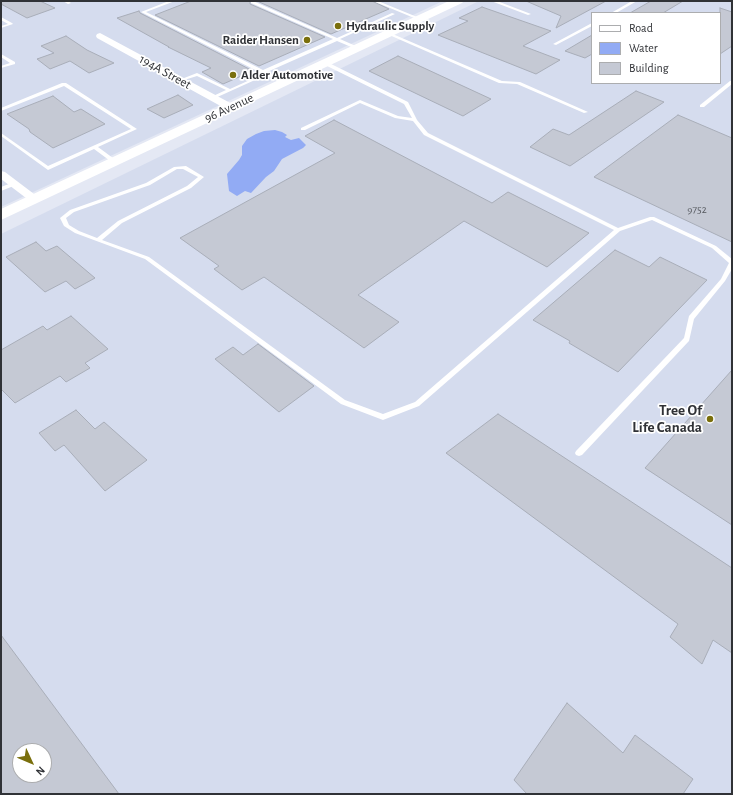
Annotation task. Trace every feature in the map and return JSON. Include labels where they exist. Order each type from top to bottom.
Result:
[{"type":"main road","name":"96 Avenue","points":[[1,215],[458,1]]},
{"type":"street","name":"194A Street","points":[[100,36],[230,107]]},
{"type":"street","points":[[1,174],[34,199]]},
{"type":"lane","points":[[173,1],[143,12],[283,82]]},
{"type":"lane","points":[[375,1],[420,19]]},
{"type":"lane","points":[[493,1],[529,14]]},
{"type":"lane","points":[[615,12],[635,1]]},
{"type":"lane","points":[[252,2],[357,48]]},
{"type":"lane","points":[[213,98],[336,39],[393,14]]},
{"type":"lane","points":[[1,18],[11,24],[1,28]]},
{"type":"lane","points":[[555,44],[591,25]]},
{"type":"lane","points":[[388,33],[501,82],[518,83],[586,112]]},
{"type":"lane","points":[[1,55],[13,63],[1,67]]},
{"type":"lane","points":[[325,63],[406,103],[426,134],[618,230]]},
{"type":"lane","points":[[181,80],[198,74],[229,90]]},
{"type":"lane","points":[[702,106],[732,82]]},
{"type":"lane","points":[[1,110],[64,84],[135,129],[48,168],[3,137]]},
{"type":"lane","points":[[303,129],[360,101],[397,117],[416,120]]},
{"type":"lane","points":[[94,147],[115,162]]},
{"type":"lane","points":[[98,240],[120,222],[189,187],[201,177],[184,167],[176,168],[148,184],[72,211],[63,218],[67,226],[98,240],[147,258],[343,402],[383,417],[417,404],[618,230],[652,218],[714,247],[732,263],[723,280],[691,318],[687,339],[579,453]]},
{"type":"lane","points":[[1,189],[14,184]]},
{"type":"shaded area","points":[[1,1],[443,1],[1,207]]},
{"type":"shaded area","points":[[479,1],[732,1],[732,794],[1,794],[1,234]]},
{"type":"water","points":[[275,130],[287,135],[285,137],[291,140],[299,138],[306,145],[282,159],[274,171],[251,193],[245,191],[237,196],[229,191],[227,174],[242,155],[242,146],[247,139],[264,131]]},
{"type":"building","points":[[1,1],[40,1],[55,8],[27,18],[1,4]]},
{"type":"building","points":[[191,1],[250,1],[250,4],[325,37],[259,66],[155,15]]},
{"type":"building","points":[[257,1],[372,1],[389,9],[331,34]]},
{"type":"building","points":[[526,1],[606,1],[556,28],[561,16]]},
{"type":"building","points":[[651,1],[683,1],[665,12],[632,12]]},
{"type":"building","points":[[482,7],[551,31],[523,46],[560,60],[536,74],[438,35],[468,21],[459,18]]},
{"type":"building","points":[[720,8],[732,12],[732,46],[721,53],[721,12]]},
{"type":"building","points":[[139,11],[140,13],[253,71],[223,84],[202,72],[211,68],[168,47],[117,18]]},
{"type":"building","points":[[66,36],[87,50],[114,63],[89,73],[70,61],[50,69],[37,59],[54,53],[41,46]]},
{"type":"building","points":[[591,36],[591,55],[585,58],[565,51]]},
{"type":"building","points":[[398,56],[491,99],[463,116],[369,71]]},
{"type":"building","points":[[636,91],[664,102],[570,166],[530,147],[553,129],[569,135]]},
{"type":"building","points":[[178,95],[193,105],[164,118],[147,109]]},
{"type":"building","points":[[53,96],[74,112],[81,109],[105,124],[53,148],[7,114]]},
{"type":"building","points":[[678,115],[732,138],[732,242],[594,177]]},
{"type":"building","points":[[334,120],[492,203],[508,192],[589,233],[547,267],[464,221],[358,295],[399,322],[364,348],[264,277],[242,290],[214,269],[219,266],[180,238],[335,153],[305,136]]},
{"type":"building","points":[[36,242],[46,251],[57,246],[95,278],[75,289],[66,281],[45,292],[6,257]]},
{"type":"building","points":[[615,250],[649,267],[660,257],[707,280],[618,372],[569,343],[570,341],[533,320]]},
{"type":"building","points":[[71,316],[108,349],[85,363],[90,368],[66,382],[60,376],[15,403],[1,389],[1,350],[43,326],[47,330]]},
{"type":"building","points":[[258,344],[314,386],[279,412],[215,359],[233,347],[243,355]]},
{"type":"building","name":"Tree Of Life Canada","points":[[732,370],[732,525],[645,468]]},
{"type":"building","points":[[76,410],[95,429],[104,422],[147,460],[105,491],[64,445],[55,451],[39,433]]},
{"type":"building","points":[[498,414],[732,568],[732,653],[713,640],[702,664],[670,637],[678,624],[446,453]]},
{"type":"building","points":[[1,635],[119,794],[1,794]]},
{"type":"building","points":[[567,703],[623,753],[635,735],[693,779],[683,794],[527,794],[514,780]]},
{"type":"place","name":"Hydraulic Supply","points":[[338,26]]},
{"type":"place","name":"Raider Hansen","points":[[307,40]]},
{"type":"place","name":"Alder Automotive","points":[[233,75]]},
{"type":"place","name":"Tree Of Life Canada","points":[[710,419]]}]
